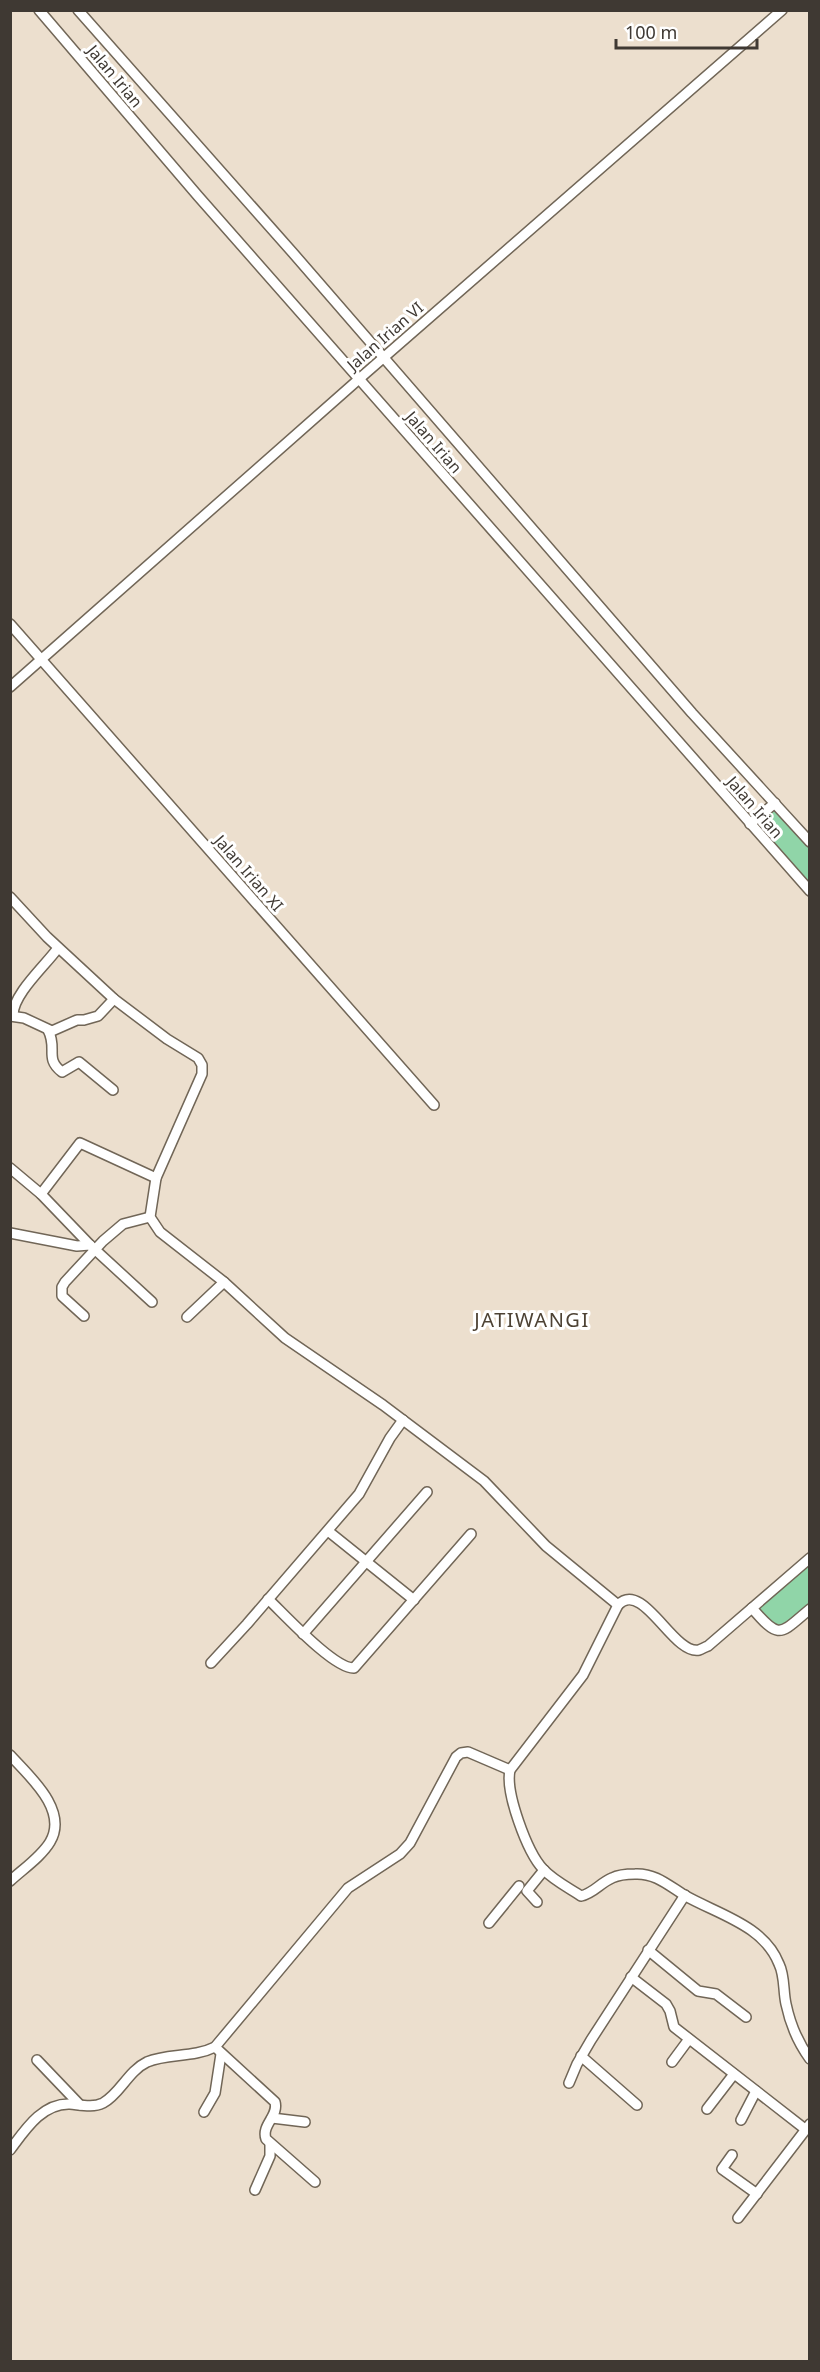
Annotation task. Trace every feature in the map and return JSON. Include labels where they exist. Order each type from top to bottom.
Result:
[{"type":"street","name":"Jalan Irian","points":[[39,10],[359,379],[810,891]]},
{"type":"street","name":"Jalan Irian","points":[[78,10],[692,713],[810,842]]},
{"type":"street","name":"Jalan Irian VI","points":[[10,687],[782,10]]},
{"type":"street","name":"Jalan Irian XI","points":[[10,624],[434,1105]]},
{"type":"street","points":[[750,824],[775,803]]},
{"type":"street","points":[[10,897],[58,948],[114,999],[167,1039],[191,1052],[202,1065],[202,1074],[156,1178],[150,1217],[160,1232],[224,1282],[285,1338],[403,1420],[484,1481],[546,1546],[618,1605]]},
{"type":"street","points":[[58,948],[19,997],[12,1016],[48,1030],[55,1030],[77,1020],[98,1016],[114,999]]},
{"type":"street","points":[[48,1030],[54,1041],[51,1059],[55,1066],[62,1072],[79,1062],[113,1090]]},
{"type":"street","points":[[41,1194],[80,1143],[156,1178]]},
{"type":"street","points":[[10,1168],[41,1194],[92,1247],[152,1302]]},
{"type":"street","points":[[84,1316],[62,1296],[61,1291],[65,1282],[92,1247],[123,1224],[150,1217]]},
{"type":"street","points":[[10,1233],[92,1247]]},
{"type":"street","points":[[188,1317],[224,1282]]},
{"type":"street","points":[[211,1663],[359,1494],[390,1438],[403,1420]]},
{"type":"street","points":[[303,1634],[427,1492]]},
{"type":"street","points":[[328,1531],[414,1600]]},
{"type":"street","points":[[268,1599],[303,1634],[346,1668],[354,1668],[471,1534]]},
{"type":"street","points":[[810,1558],[708,1646],[699,1650],[691,1649],[681,1642],[640,1602],[622,1600],[583,1675],[510,1770],[508,1780],[510,1795],[533,1856],[544,1870],[581,1896],[589,1895],[613,1877],[636,1874],[659,1877],[685,1895],[748,1928],[772,1949],[781,1967],[786,2005],[794,2030],[810,2060]]},
{"type":"street","points":[[752,1608],[770,1628],[777,1632],[785,1630],[810,1609]]},
{"type":"street","points":[[204,2112],[215,2093],[218,2050],[348,1888],[400,1854],[410,1843],[456,1758],[461,1753],[468,1752],[510,1770]]},
{"type":"street","points":[[10,1755],[51,1804],[55,1824],[50,1843],[10,1881]]},
{"type":"street","points":[[489,1923],[519,1886],[544,1870]]},
{"type":"street","points":[[519,1886],[537,1902]]},
{"type":"street","points":[[569,2083],[582,2056],[685,1895]]},
{"type":"street","points":[[648,1950],[698,1991],[716,1994],[746,2017]]},
{"type":"street","points":[[631,1977],[666,2004],[674,2027],[756,2091],[807,2127],[738,2218]]},
{"type":"street","points":[[672,2062],[689,2038]]},
{"type":"street","points":[[10,2150],[26,2130],[52,2107],[69,2104],[98,2105],[105,2102],[135,2070],[149,2061],[218,2050]]},
{"type":"street","points":[[218,2050],[275,2102],[276,2108],[264,2134],[270,2144],[315,2182]]},
{"type":"street","points":[[582,2056],[636,2105]]},
{"type":"street","points":[[37,2060],[80,2105]]},
{"type":"street","points":[[707,2109],[734,2074]]},
{"type":"street","points":[[741,2121],[756,2091]]},
{"type":"street","points":[[272,2118],[305,2122]]},
{"type":"street","points":[[255,2190],[270,2156],[270,2144]]},
{"type":"street","points":[[732,2155],[722,2169],[757,2194]]},
{"type":"green space","points":[[775,803],[809,843],[809,891],[750,824]]},
{"type":"green space","points":[[809,1558],[809,1609],[777,1632],[752,1608]]},
{"type":"district","name":"JATIWANGI","points":[[532,1320]]}]
